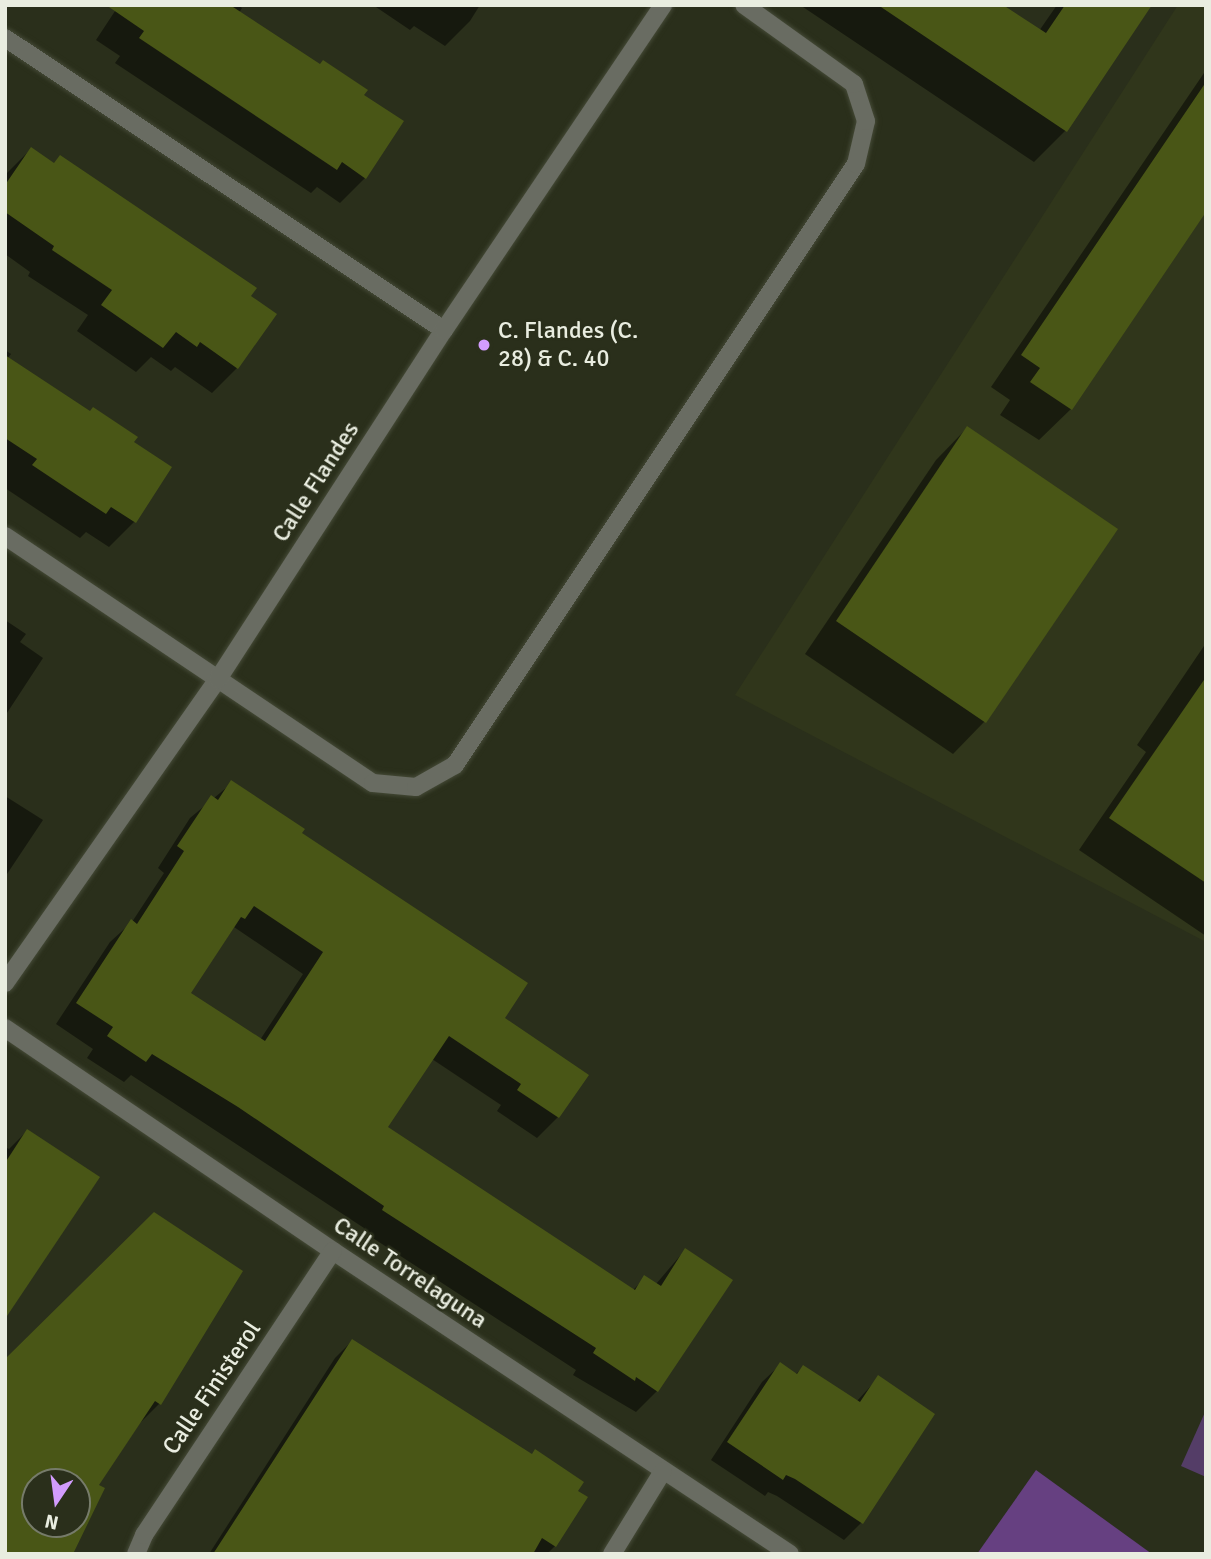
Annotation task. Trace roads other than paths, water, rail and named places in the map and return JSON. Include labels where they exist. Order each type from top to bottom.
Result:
[{"type":"street","name":"Calle Flandes","points":[[5,983],[218,679],[444,330],[663,5]]},
{"type":"street","points":[[5,536],[373,783],[416,787],[455,765],[856,164],[866,121],[854,85],[744,5]]},
{"type":"street","points":[[5,38],[444,330]]},
{"type":"street","name":"Calle Torrelaguna","points":[[5,1028],[333,1251],[790,1554]]},
{"type":"street","name":"Calle Finisterol","points":[[136,1554],[144,1535],[333,1251]]},
{"type":"street","points":[[612,1554],[663,1471]]},
{"type":"place","name":"C. Flandes (C. 28) & C. 40","points":[[484,345]]}]
